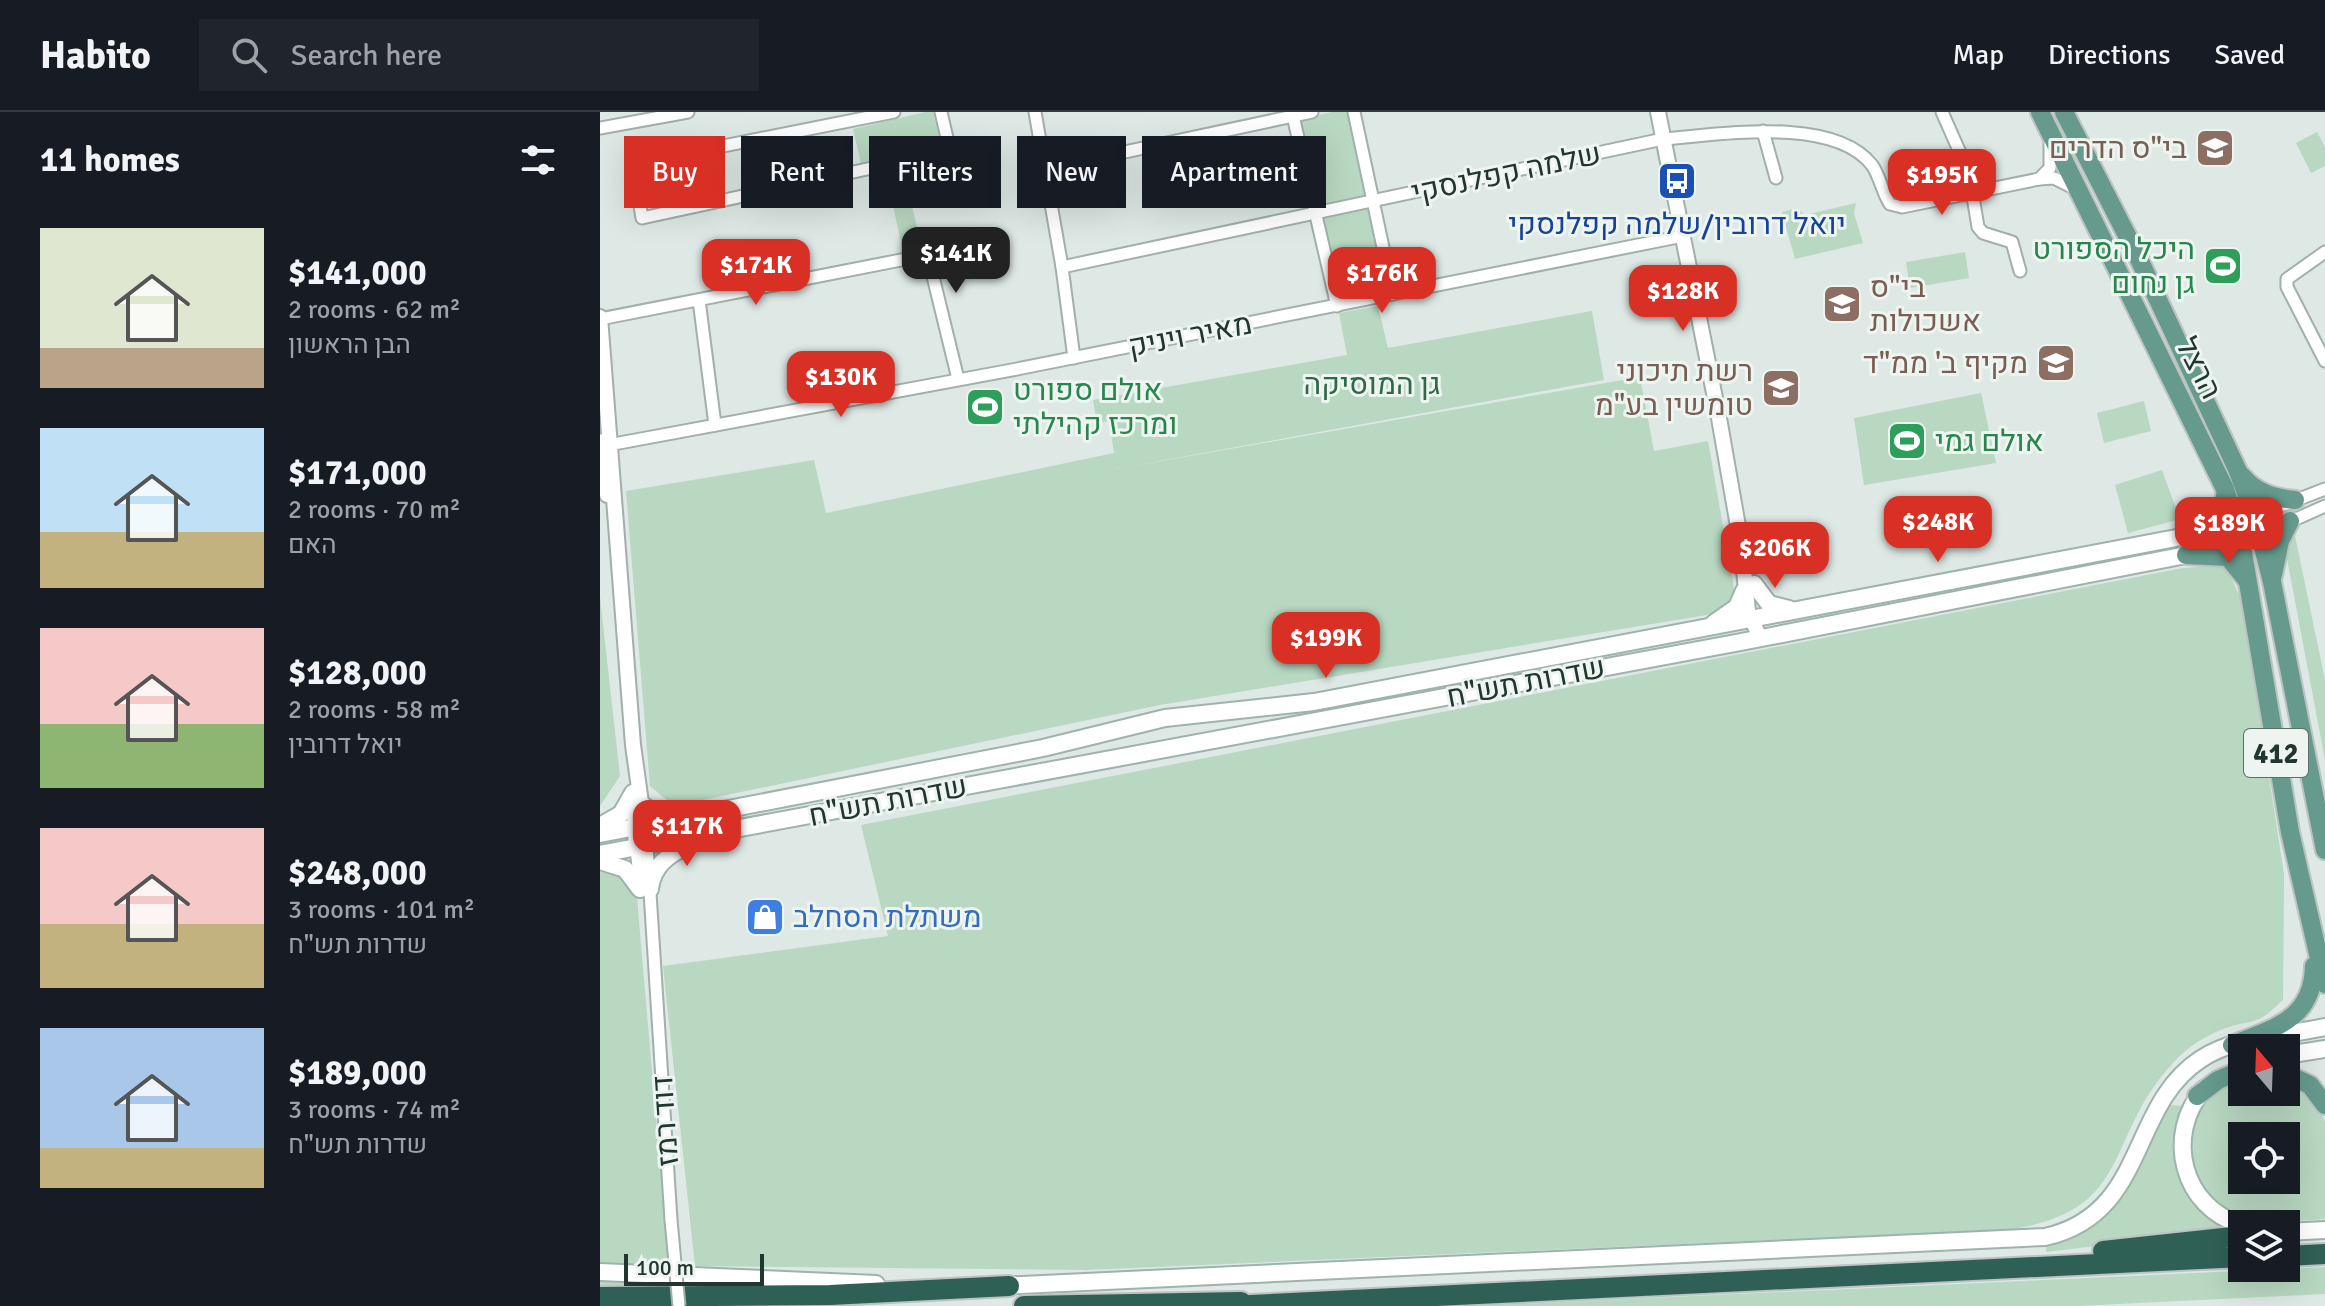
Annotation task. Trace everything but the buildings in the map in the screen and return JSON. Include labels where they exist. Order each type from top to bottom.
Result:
[{"type":"highway","points":[[1958,1269],[2228,1238]]},
{"type":"highway","points":[[2300,1255],[2325,1254]]},
{"type":"highway","points":[[1229,1306],[2228,1258]]},
{"type":"highway","points":[[600,1297],[656,1294],[830,1295],[1009,1286]]},
{"type":"highway","points":[[1024,1306],[1329,1300]]},
{"type":"main road","name":"הרצל","points":[[2040,112],[2225,489],[2238,532]]},
{"type":"main road","name":"הרצל","points":[[2064,112],[2139,259],[2237,469],[2255,516]]},
{"type":"main road","points":[[2237,469],[2251,487],[2275,498],[2295,500]]},
{"type":"main road","points":[[2192,535],[2223,516],[2225,489]]},
{"type":"main road","name":"שדרות תש\"ח","points":[[600,854],[1760,638],[2186,555],[2238,532],[2255,516]]},
{"type":"main road","name":"412","points":[[2255,516],[2272,582],[2325,850]]},
{"type":"main road","points":[[2272,582],[2280,541],[2290,521]]},
{"type":"main road","name":"שדרות תש\"ח","points":[[600,834],[1043,748],[1165,718],[1314,702],[2192,535],[2238,532],[2260,535]]},
{"type":"main road","name":"412","points":[[2238,532],[2283,796],[2325,984]]},
{"type":"main road","points":[[2186,555],[2228,557],[2247,581]]},
{"type":"main road","points":[[1704,629],[1737,607],[1749,588],[1769,604],[1802,610]]},
{"type":"main road","points":[[600,826],[621,814],[633,793]]},
{"type":"main road","points":[[644,806],[660,816],[684,818]]},
{"type":"main road","points":[[600,861],[625,869],[645,889],[662,859],[703,835]]},
{"type":"main road","points":[[2260,1034],[2277,1027],[2309,998],[2314,977],[2311,923]]},
{"type":"main road","points":[[2289,1034],[2325,1027]]},
{"type":"main road","points":[[600,1272],[757,1282],[1009,1286],[2045,1237],[2072,1230],[2105,1206],[2129,1172],[2179,1079],[2203,1057],[2228,1047]]},
{"type":"main road","points":[[2300,1053],[2325,1049]]},
{"type":"main road","points":[[2228,1075],[2197,1096],[2183,1130],[2182,1160],[2189,1182],[2210,1209],[2228,1218]]},
{"type":"main road","points":[[2300,1080],[2310,1085],[2325,1105]]},
{"type":"main road","points":[[2300,1231],[2325,1230]]},
{"type":"street","points":[[600,128],[688,112]]},
{"type":"street","points":[[894,112],[633,164],[642,218],[950,151],[941,112]]},
{"type":"street","points":[[1035,112],[1039,136]]},
{"type":"street","points":[[1126,152],[1312,112]]},
{"type":"street","points":[[1354,112],[1393,294]]},
{"type":"street","points":[[1658,112],[1760,638]]},
{"type":"street","points":[[1942,112],[1974,192],[1978,227],[1983,233],[2012,242],[2020,271]]},
{"type":"street","points":[[2039,179],[2051,161],[2040,112]]},
{"type":"street","points":[[1293,116],[1337,306]]},
{"type":"street","points":[[1763,131],[1776,178]]},
{"type":"street","name":"שלמה קפלנסקי","points":[[1062,267],[1663,139],[1763,131],[1800,134],[1842,143],[1874,167],[1890,204],[1902,207],[1974,192]]},
{"type":"street","points":[[1974,192],[2054,178],[2080,192]]},
{"type":"street","points":[[1052,208],[1074,358]]},
{"type":"street","name":"מאיר ויניק","points":[[608,445],[1074,358],[1683,236]]},
{"type":"street","points":[[2325,252],[2287,279],[2287,287],[2325,361]]},
{"type":"street","points":[[600,318],[928,256],[958,379]]},
{"type":"street","points":[[699,300],[715,425]]},
{"type":"street","name":"דוד רמז","points":[[600,318],[608,445],[606,475],[617,550],[633,745],[633,793],[640,826],[651,936],[679,1306]]},
{"type":"street","points":[[2255,516],[2325,489]]},
{"type":"street","points":[[2260,535],[2325,506]]},
{"type":"street","name":"דוד רמז","points":[[633,745],[644,806],[640,826]]},
{"type":"green space","points":[[933,112],[939,136],[869,136],[869,162],[861,164],[853,129]]},
{"type":"green space","points":[[1332,112],[1350,112],[1368,195],[1326,204],[1326,136],[1302,136],[1298,120]]},
{"type":"green space","points":[[2317,132],[2325,147],[2325,166],[2311,173],[2296,143]]},
{"type":"green space","points":[[1856,203],[1854,213],[1863,243],[1795,259],[1782,212],[1797,208],[1805,215]]},
{"type":"green space","points":[[1369,205],[1387,291],[1338,301],[1321,215]]},
{"type":"green space","points":[[893,208],[912,208],[923,253],[904,256]]},
{"type":"green space","points":[[1965,252],[1969,278],[1910,288],[1906,262]]},
{"type":"green space","name":"גן המוסיקה","points":[[1378,306],[1388,348],[1592,311],[1604,380],[1116,469],[1640,377],[1654,451],[1708,441],[1736,600],[1707,615],[1160,705],[674,806],[650,786],[626,491],[814,460],[826,513],[1114,453],[1109,421],[1097,423],[1093,400],[1347,355],[1339,313]]},
{"type":"green space","points":[[1981,393],[1996,463],[1864,485],[1854,418]]},
{"type":"green space","points":[[2144,401],[2151,431],[2104,443],[2097,413]]},
{"type":"green space","points":[[2162,470],[2175,506],[2195,500],[2200,514],[2128,533],[2115,485]]},
{"type":"green space","points":[[2293,526],[2325,680],[2325,760],[2286,553]]},
{"type":"green space","points":[[2225,565],[2242,601],[2284,874],[2283,1000],[2262,1017],[2214,1033],[2179,1057],[2151,1091],[2112,1168],[2097,1189],[2077,1207],[2048,1221],[2006,1230],[1086,1270],[695,1266],[663,966],[888,936],[861,825],[2183,568]]},
{"type":"green space","points":[[600,597],[620,776],[600,806]]},
{"type":"green space","points":[[600,872],[623,877],[637,898],[669,1267],[600,1265]]},
{"type":"green space","points":[[2228,1085],[2228,1106],[2300,1106],[2300,1089],[2311,1096],[2325,1121],[2325,1219],[2300,1220],[2300,1210],[2228,1210],[2208,1196],[2194,1169],[2190,1139],[2200,1110]]},
{"type":"green space","points":[[2168,1105],[2186,1106],[2186,1189],[2193,1201],[2221,1224],[2222,1231],[2046,1252],[2046,1243],[2092,1222],[2124,1191]]},
{"type":"green space","points":[[2325,1267],[2325,1294],[2077,1306],[1477,1306],[2228,1271],[2228,1282],[2300,1282],[2300,1268]]},
{"type":"green space","points":[[600,1282],[707,1284],[600,1291]]},
{"type":"place","name":"בי\"ס הדרים","points":[[2215,148]]},
{"type":"place","name":"יואל דרובין/שלמה קפלנסקי","points":[[1677,181]]},
{"type":"place","name":"היכל הספורט גן נחום","points":[[2223,266]]},
{"type":"place","name":"בי\"ס אשכולות","points":[[1842,304]]},
{"type":"place","name":"מקיף ב' ממ\"ד","points":[[2056,363]]},
{"type":"place","name":"רשת תיכוני טומשין בע\"מ","points":[[1781,388]]},
{"type":"place","name":"אולם ספורט ומרכז קהילתי","points":[[985,407]]},
{"type":"place","name":"אולם גמי","points":[[1907,441]]},
{"type":"place","name":"משתלת הסחלב","points":[[765,917]]}]
